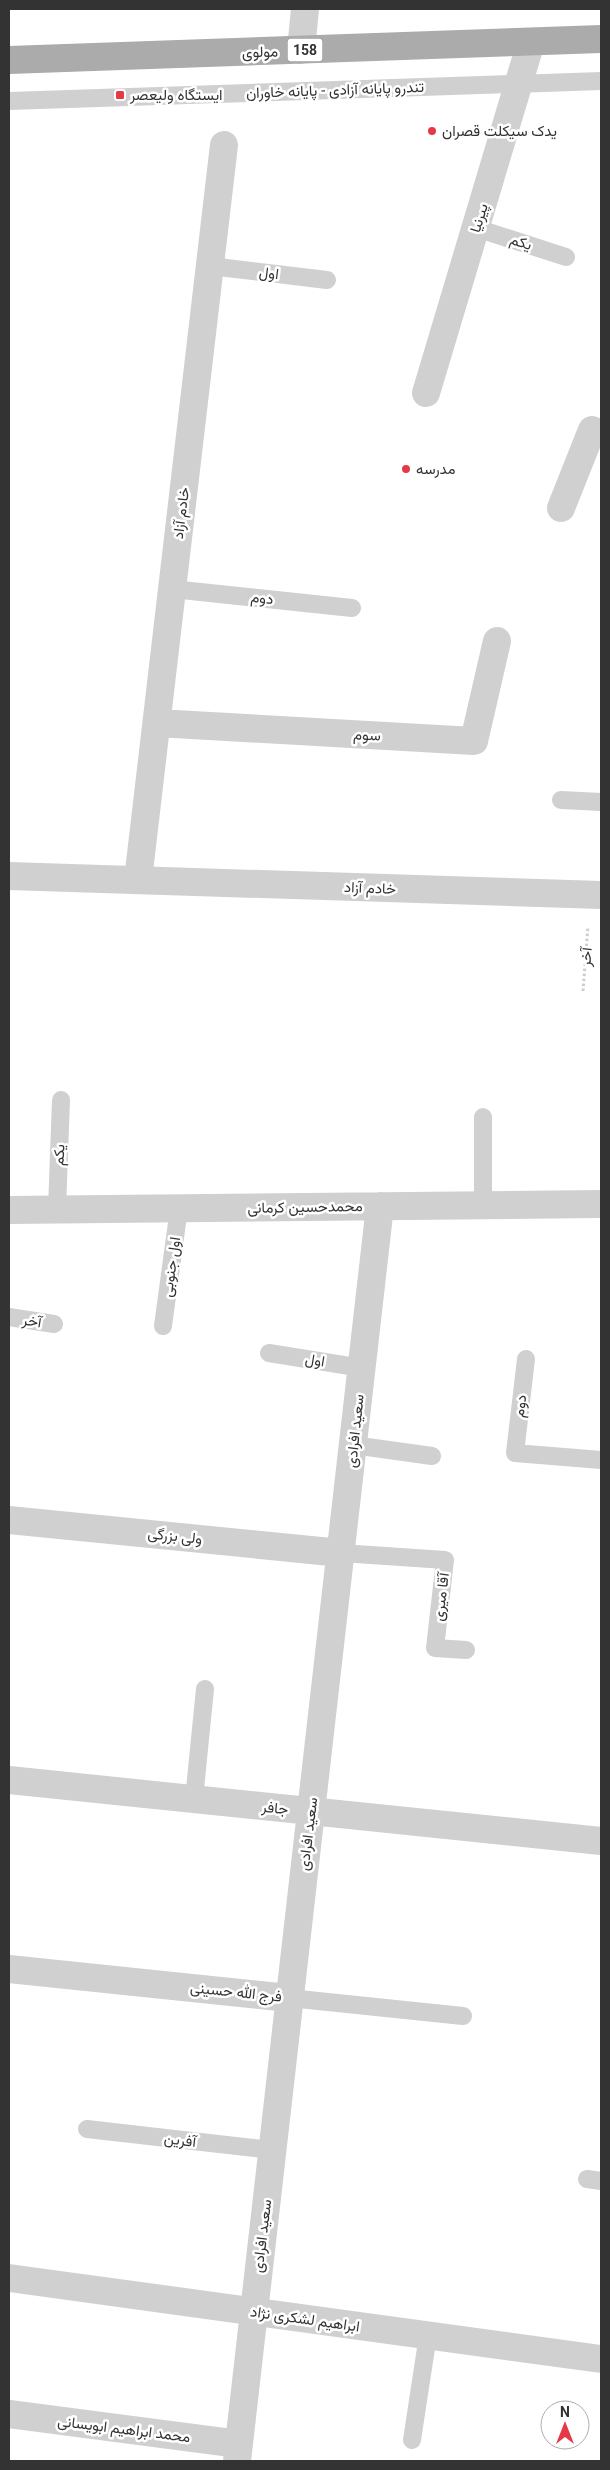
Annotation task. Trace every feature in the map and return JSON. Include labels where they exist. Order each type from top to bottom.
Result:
[{"type":"main road","name":"مولوی","points":[[9,60],[601,40]]},
{"type":"street","points":[[301,50],[305,9]]},
{"type":"street","name":"پیرنیا","points":[[426,394],[531,42]]},
{"type":"street","name":"خادم آزاد","points":[[138,880],[224,145]]},
{"type":"street","points":[[561,508],[596,432]]},
{"type":"street","name":"سوم","points":[[157,722],[474,741],[497,641]]},
{"type":"street","name":"خادم آزاد","points":[[9,876],[596,895]]},
{"type":"street","name":"محمدحسین کرمانی","points":[[9,1210],[601,1204]]},
{"type":"street","name":"سعید افرادی","points":[[238,2452],[380,1206]]},
{"type":"street","name":"ولی بزرگی","points":[[9,1520],[341,1553]]},
{"type":"street","name":"جافر","points":[[9,1780],[601,1841]]},
{"type":"street","name":"فرج الله حسینی","points":[[9,1968],[290,1998]]},
{"type":"street","name":"ابراهیم لشکری نژاد","points":[[9,2278],[601,2359]]},
{"type":"street","name":"محمد ابراهیم ابویسانی","points":[[9,2414],[238,2452]]},
{"type":"lane","name":"تندرو پایانه آزادی - پایانه خاوران","points":[[9,101],[601,81]]},
{"type":"lane","name":"یکم","points":[[476,228],[566,257]]},
{"type":"lane","name":"اول","points":[[210,266],[327,280]]},
{"type":"lane","name":"دوم","points":[[172,589],[352,608]]},
{"type":"lane","points":[[561,800],[601,802]]},
{"type":"lane","name":"یکم","points":[[57,1209],[61,1100]]},
{"type":"lane","points":[[483,1117],[483,1205]]},
{"type":"lane","name":"اول جنوبی","points":[[163,1326],[179,1208]]},
{"type":"lane","name":"آخر","points":[[9,1317],[54,1324]]},
{"type":"lane","name":"اول","points":[[269,1353],[362,1368]]},
{"type":"lane","name":"دوم","points":[[526,1359],[515,1454],[601,1460]]},
{"type":"lane","points":[[353,1445],[432,1456]]},
{"type":"lane","name":"آقا میری","points":[[341,1553],[446,1560],[435,1648],[466,1650]]},
{"type":"lane","points":[[194,1799],[205,1689]]},
{"type":"lane","name":"فرج الله حسینی","points":[[290,1998],[463,2016]]},
{"type":"lane","name":"آفرین","points":[[87,2129],[272,2150]]},
{"type":"lane","points":[[412,2440],[428,2335]]},
{"type":"path","name":"آخر","points":[[583,991],[596,895]]},
{"type":"place","name":"ایستگاه ولیعصر","points":[[120,95]]},
{"type":"place","name":"یدک سیکلت قصران","points":[[432,131]]},
{"type":"place","name":"مدرسه","points":[[406,469]]}]
